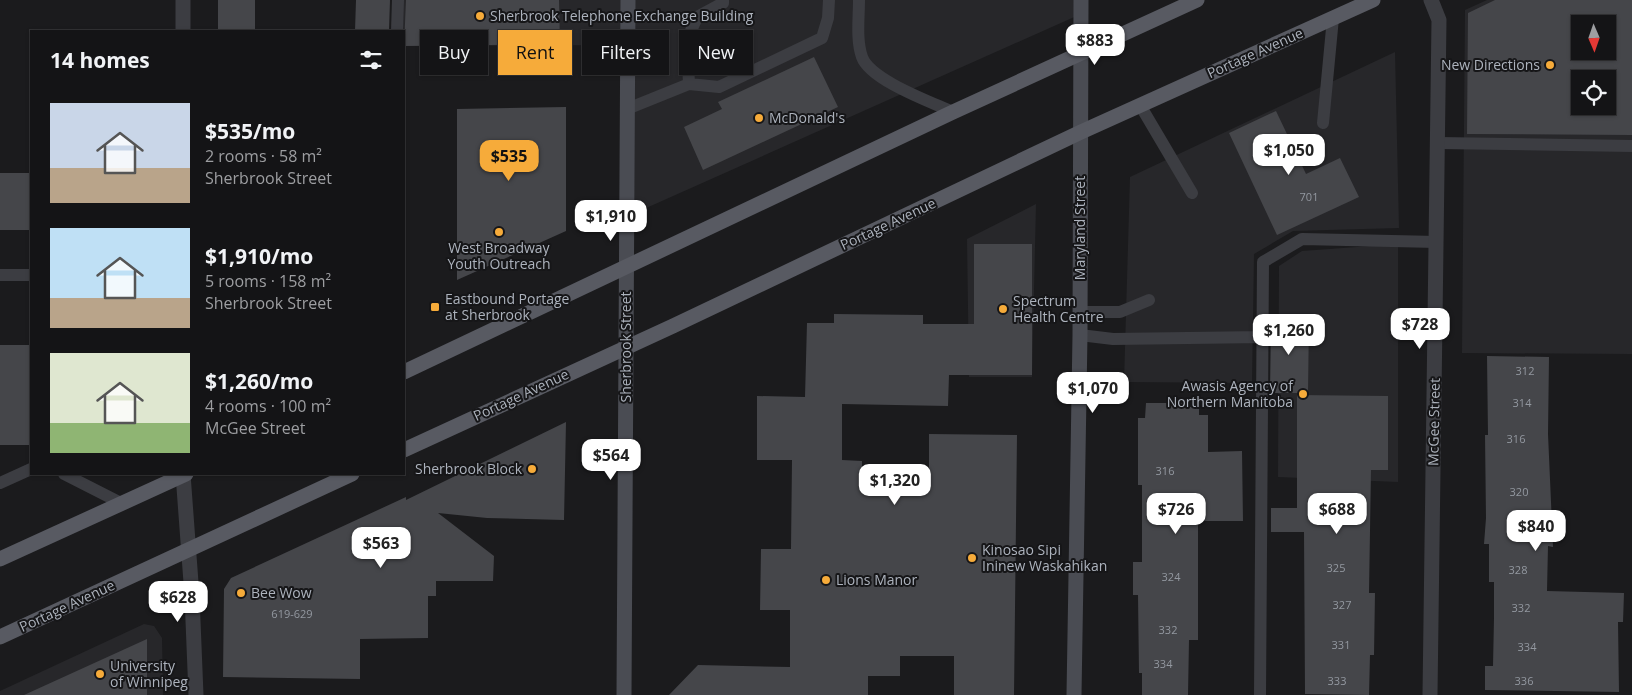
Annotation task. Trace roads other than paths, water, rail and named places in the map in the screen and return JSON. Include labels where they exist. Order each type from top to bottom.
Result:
[{"type":"main road","name":"Sherbrook Street","points":[[624,695],[628,0]]},
{"type":"main road","name":"Maryland Street","points":[[1074,695],[1080,335],[1081,0]]},
{"type":"main road","points":[[405,372],[953,112],[1197,0]]},
{"type":"main road","name":"Portage Avenue","points":[[405,450],[1081,132],[1373,0]]},
{"type":"main road","points":[[0,559],[182,475]]},
{"type":"main road","name":"Portage Avenue","points":[[0,637],[350,475]]},
{"type":"street","points":[[183,0],[183,30]]},
{"type":"street","name":"McGee Street","points":[[1430,695],[1439,20],[1431,0]]},
{"type":"street","points":[[184,475],[196,695]]},
{"type":"lane","points":[[397,30],[398,0]]},
{"type":"lane","points":[[689,84],[687,40],[697,17],[724,3],[724,0]]},
{"type":"lane","points":[[627,109],[689,84],[720,87],[822,38],[828,18],[829,0]]},
{"type":"lane","points":[[859,3],[859,44],[863,60],[884,80],[953,112]]},
{"type":"lane","points":[[1323,123],[1333,18]]},
{"type":"lane","points":[[1140,105],[1192,193]]},
{"type":"lane","points":[[1438,143],[1632,146]]},
{"type":"lane","points":[[1260,695],[1263,262],[1302,239],[1436,242]]},
{"type":"lane","points":[[0,276],[30,275]]},
{"type":"lane","points":[[1080,312],[1120,312],[1149,300]]},
{"type":"lane","points":[[1080,335],[1113,339],[1263,337]]},
{"type":"lane","points":[[0,483],[30,469]]},
{"type":"lane","points":[[66,475],[121,503]]},
{"type":"place","name":"Sherbrook Telephone Exchange Building","points":[[480,16]]},
{"type":"place","name":"New Directions","points":[[1550,65]]},
{"type":"place","name":"McDonald's","points":[[759,118]]},
{"type":"place","name":"West Broadway Youth Outreach","points":[[499,232]]},
{"type":"place","name":"Eastbound Portage at Sherbrook","points":[[435,307]]},
{"type":"place","name":"Spectrum Health Centre","points":[[1003,309]]},
{"type":"place","name":"Awasis Agency of Northern Manitoba","points":[[1303,394]]},
{"type":"place","name":"Sherbrook Block","points":[[532,469]]},
{"type":"place","name":"Kinosao Sipi Ininew Waskahikan","points":[[972,558]]},
{"type":"place","name":"Lions Manor","points":[[826,580]]},
{"type":"place","name":"Bee Wow","points":[[241,593]]},
{"type":"place","name":"University of Winnipeg","points":[[100,674]]}]
